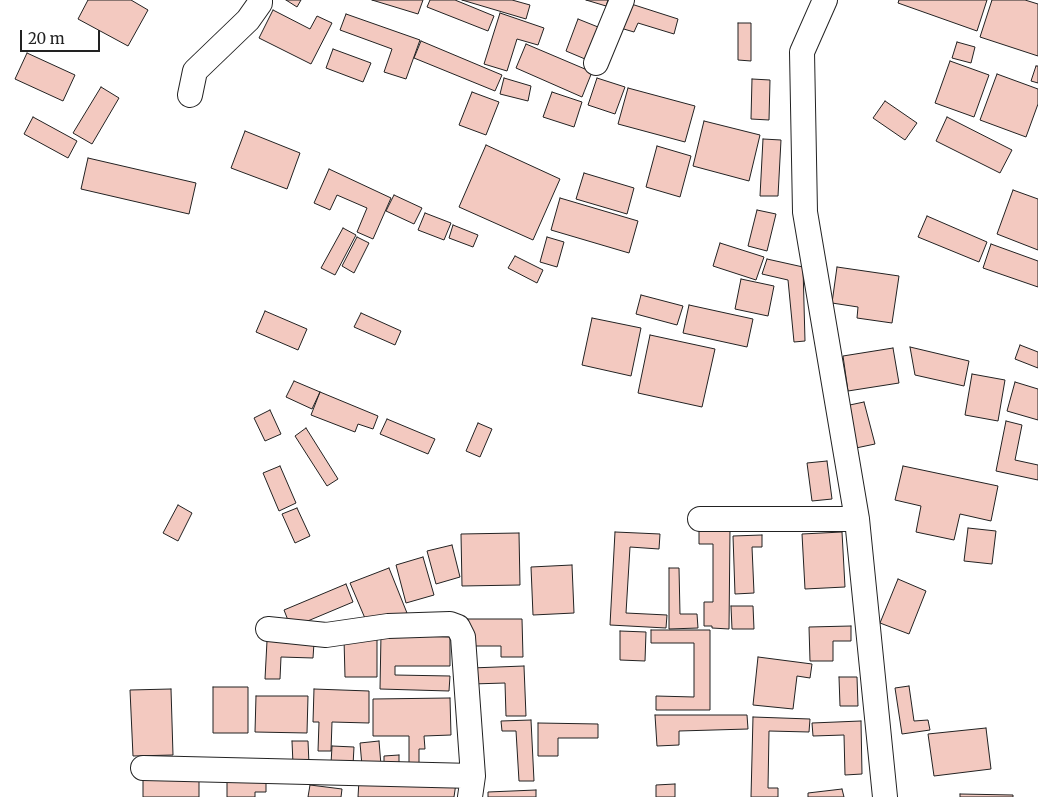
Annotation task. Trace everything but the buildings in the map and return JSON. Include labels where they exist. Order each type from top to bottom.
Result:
[{"type":"street","points":[[190,95],[195,71],[248,20],[260,0]]},
{"type":"street","points":[[596,63],[622,0]]},
{"type":"street","points":[[825,0],[802,52],[805,212],[858,519],[885,797]]},
{"type":"street","points":[[700,519],[858,519]]},
{"type":"street","points":[[143,768],[472,786],[463,636],[458,627],[450,624],[388,626],[326,635],[268,629]]}]
